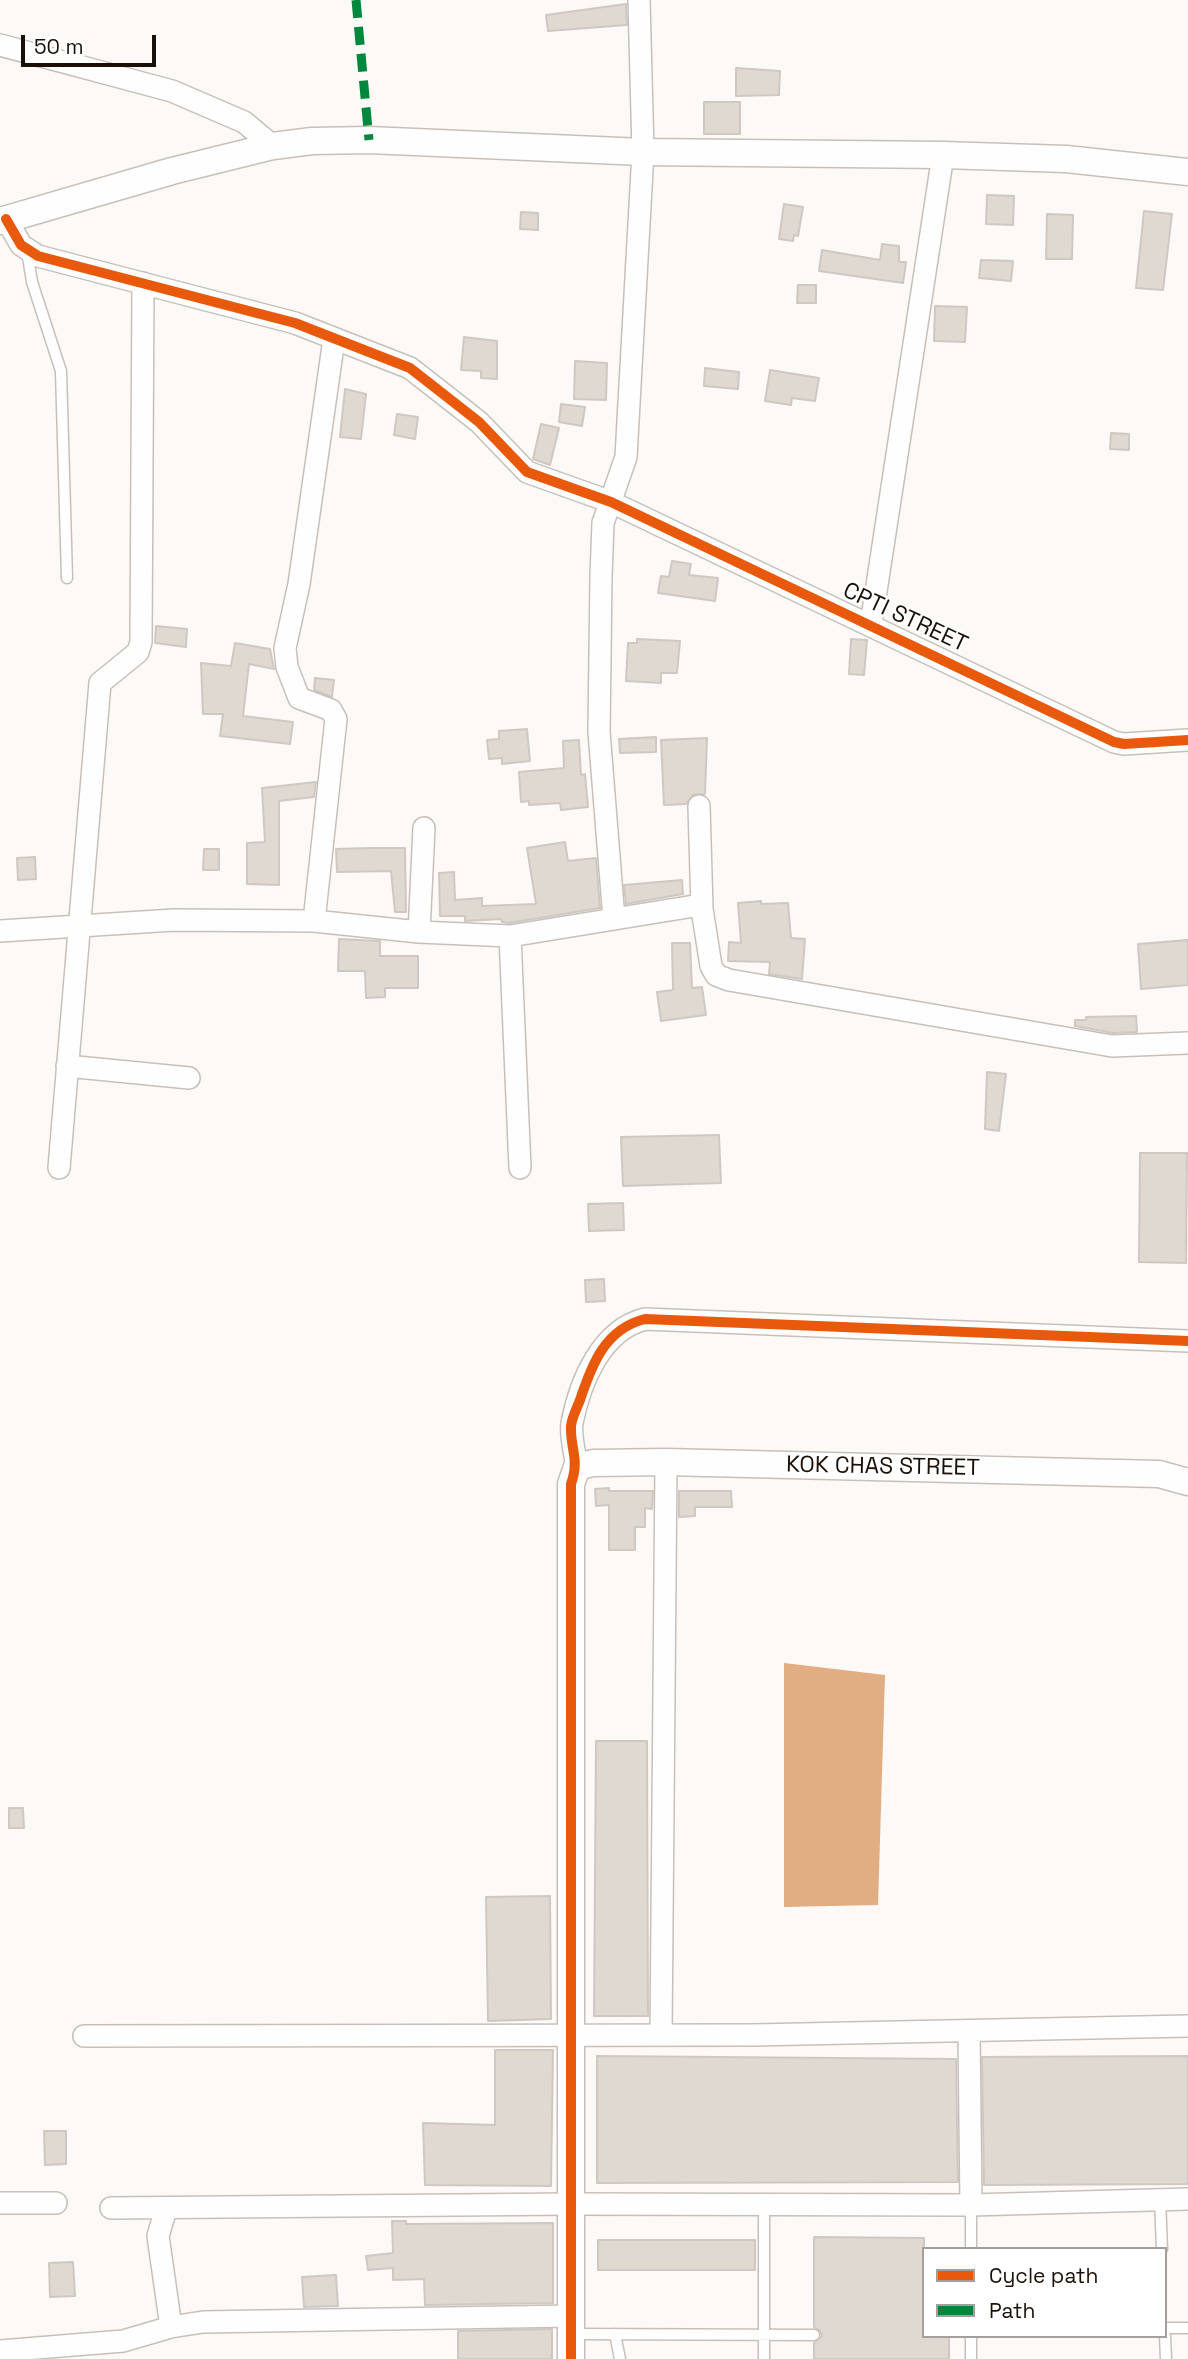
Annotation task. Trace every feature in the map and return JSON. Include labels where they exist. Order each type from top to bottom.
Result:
[{"type":"street","points":[[614,919],[599,732],[603,523],[626,457],[643,152],[639,0]]},
{"type":"street","points":[[0,45],[172,91],[244,122],[273,146]]},
{"type":"street","points":[[27,251],[3,220],[172,171],[273,146],[312,141],[369,140],[643,152],[1066,159],[1188,172]]},
{"type":"street","points":[[872,624],[943,155]]},
{"type":"street","name":"CPTI STREET","points":[[27,251],[295,323],[410,368],[480,422],[527,472],[611,502],[872,624],[1114,742],[1124,744],[1188,740]]},
{"type":"street","points":[[59,1168],[100,683],[138,652],[141,642],[143,283]]},
{"type":"street","points":[[314,921],[336,719],[331,710],[299,698],[287,667],[285,648],[299,584],[334,339]]},
{"type":"street","points":[[699,806],[702,909],[711,966],[716,975],[729,980],[1112,1046],[1188,1043]]},
{"type":"street","points":[[419,932],[424,828]]},
{"type":"street","points":[[0,931],[174,920],[314,921],[419,932],[510,936],[689,906],[702,909]]},
{"type":"street","points":[[510,936],[520,1168]]},
{"type":"street","points":[[67,1066],[189,1078]]},
{"type":"street","points":[[0,2351],[123,2341],[171,2327],[203,2322],[571,2336],[571,1484],[577,1467],[571,1425],[588,1374],[604,1344],[633,1322],[645,1320],[1188,1341]]},
{"type":"street","points":[[661,2035],[666,1462]]},
{"type":"street","name":"KOK CHAS STREET","points":[[577,1467],[593,1463],[666,1462],[1159,1474],[1188,1482]]},
{"type":"street","points":[[84,2036],[661,2035],[969,2032],[1188,2026]]},
{"type":"street","points":[[969,2032],[971,2205]]},
{"type":"street","points":[[111,2208],[571,2204],[971,2205],[1188,2199]]},
{"type":"street","points":[[0,2203],[56,2203]]},
{"type":"street","points":[[166,2209],[158,2236],[171,2327]]},
{"type":"lane","points":[[27,251],[32,282],[61,372],[67,578]]},
{"type":"lane","points":[[1160,2199],[1162,2247]]},
{"type":"lane","points":[[764,2204],[764,2359]]},
{"type":"lane","points":[[971,2205],[971,2247]]},
{"type":"lane","points":[[1167,2328],[1188,2328]]},
{"type":"lane","points":[[615,2334],[620,2359]]},
{"type":"lane","points":[[571,2336],[814,2335]]},
{"type":"lane","points":[[971,2338],[971,2359]]},
{"type":"lane","points":[[1165,2338],[1166,2359]]},
{"type":"shaded area","points":[[784,1663],[885,1675],[878,1905],[784,1907]]},
{"type":"building","points":[[626,4],[627,25],[548,31],[546,15]]},
{"type":"building","points":[[736,68],[780,71],[779,95],[736,96]]},
{"type":"building","points":[[704,102],[740,102],[740,134],[704,134]]},
{"type":"building","points":[[987,195],[1014,196],[1013,225],[986,224]]},
{"type":"building","points":[[784,204],[803,207],[798,236],[794,235],[793,241],[779,239]]},
{"type":"building","points":[[1144,211],[1172,214],[1163,290],[1136,288]]},
{"type":"building","points":[[521,212],[538,213],[538,230],[520,229]]},
{"type":"building","points":[[1047,214],[1073,215],[1072,259],[1046,259]]},
{"type":"building","points":[[882,244],[899,246],[899,262],[906,262],[903,283],[819,271],[822,250],[880,260]]},
{"type":"building","points":[[981,260],[1013,261],[1011,281],[979,278]]},
{"type":"building","points":[[798,285],[816,285],[816,303],[797,303]]},
{"type":"building","points":[[935,306],[967,307],[965,342],[934,341]]},
{"type":"building","points":[[464,337],[497,341],[497,379],[481,378],[481,371],[461,370]]},
{"type":"building","points":[[575,361],[607,363],[606,400],[574,399]]},
{"type":"building","points":[[705,368],[739,372],[738,389],[704,386]]},
{"type":"building","points":[[770,370],[819,378],[815,401],[792,398],[791,405],[765,401]]},
{"type":"building","points":[[345,389],[366,394],[361,439],[340,437]]},
{"type":"building","points":[[561,404],[585,407],[582,426],[559,422]]},
{"type":"building","points":[[397,414],[418,417],[415,439],[394,435]]},
{"type":"building","points":[[541,424],[559,428],[550,465],[533,459]]},
{"type":"building","points":[[1111,433],[1129,434],[1129,450],[1110,449]]},
{"type":"building","points":[[672,561],[691,564],[689,575],[718,578],[715,601],[658,593],[661,576],[669,577]]},
{"type":"building","points":[[156,626],[187,629],[186,647],[155,643]]},
{"type":"building","points":[[637,639],[680,641],[677,673],[661,673],[661,683],[626,681],[628,643],[637,643]]},
{"type":"building","points":[[851,639],[867,640],[864,675],[849,674]]},
{"type":"building","points":[[235,643],[270,649],[274,669],[249,664],[243,716],[293,722],[290,744],[220,736],[223,714],[203,714],[201,663],[231,666]]},
{"type":"building","points":[[315,678],[334,680],[332,697],[314,690]]},
{"type":"building","points":[[527,729],[530,761],[502,764],[502,758],[489,759],[487,740],[499,739],[499,731]]},
{"type":"building","points":[[656,737],[656,752],[620,753],[619,739]]},
{"type":"building","points":[[707,738],[705,794],[693,795],[686,804],[664,805],[661,740]]},
{"type":"building","points":[[579,740],[581,775],[585,774],[588,807],[561,810],[560,803],[529,805],[529,801],[521,802],[519,772],[564,768],[563,741]]},
{"type":"building","points":[[316,782],[314,797],[279,801],[279,885],[247,884],[247,843],[265,842],[262,788]]},
{"type":"building","points":[[565,842],[568,861],[596,858],[600,908],[509,923],[502,922],[501,919],[465,921],[465,916],[440,916],[439,873],[454,872],[455,900],[482,898],[482,906],[536,904],[527,848]]},
{"type":"building","points":[[405,848],[406,912],[395,912],[391,871],[337,872],[336,849]]},
{"type":"building","points":[[204,849],[219,849],[219,870],[203,870]]},
{"type":"building","points":[[35,857],[36,879],[18,880],[17,858]]},
{"type":"building","points":[[682,880],[683,894],[626,904],[624,885]]},
{"type":"building","points":[[761,901],[761,904],[788,903],[791,938],[805,939],[802,979],[769,974],[770,962],[728,961],[729,942],[741,943],[738,903]]},
{"type":"building","points":[[339,939],[380,941],[380,956],[418,956],[418,988],[385,988],[385,997],[366,998],[365,971],[338,971]]},
{"type":"building","points":[[1188,940],[1188,985],[1141,989],[1138,944]]},
{"type":"building","points":[[672,943],[690,943],[692,988],[702,987],[706,1015],[661,1021],[657,992],[673,990]]},
{"type":"building","points":[[1136,1016],[1137,1032],[1113,1033],[1075,1026],[1075,1020],[1086,1020],[1086,1017]]},
{"type":"building","points":[[987,1072],[1006,1074],[999,1131],[985,1129]]},
{"type":"building","points":[[719,1135],[721,1183],[623,1186],[621,1137]]},
{"type":"building","points":[[1140,1153],[1187,1153],[1186,1263],[1139,1262]]},
{"type":"building","points":[[623,1203],[624,1230],[589,1231],[588,1204]]},
{"type":"building","points":[[604,1279],[605,1301],[586,1302],[585,1280]]},
{"type":"building","points":[[609,1488],[609,1491],[653,1491],[652,1509],[645,1508],[645,1527],[635,1527],[635,1550],[609,1550],[609,1505],[596,1506],[595,1489]]},
{"type":"building","points":[[679,1491],[731,1491],[732,1507],[695,1507],[695,1516],[679,1517]]},
{"type":"building","points":[[596,1741],[647,1741],[648,2016],[594,2016]]},
{"type":"building","points":[[9,1808],[23,1808],[24,1828],[9,1828]]},
{"type":"building","points":[[550,1896],[551,2019],[488,2021],[486,1897]]},
{"type":"building","points":[[495,2050],[553,2050],[551,2186],[425,2185],[423,2123],[495,2125]]},
{"type":"building","points":[[597,2056],[956,2059],[958,2182],[597,2183]]},
{"type":"building","points":[[1188,2056],[1188,2184],[984,2185],[982,2057]]},
{"type":"building","points":[[44,2131],[66,2131],[66,2164],[45,2165]]},
{"type":"building","points":[[392,2221],[406,2221],[406,2224],[553,2223],[553,2303],[425,2305],[424,2279],[393,2280],[393,2268],[368,2270],[366,2256],[393,2253]]},
{"type":"building","points":[[814,2237],[924,2238],[922,2338],[949,2338],[949,2359],[814,2359],[814,2343],[822,2336],[814,2327]]},
{"type":"building","points":[[598,2240],[755,2240],[755,2270],[598,2270]]},
{"type":"building","points":[[73,2262],[75,2296],[50,2297],[49,2263]]},
{"type":"building","points":[[336,2275],[338,2306],[304,2307],[302,2277]]},
{"type":"building","points":[[552,2329],[552,2359],[458,2359],[458,2331]]},
{"type":"marked path","points":[[356,0],[369,140]]},
{"type":"cycle path","points":[[6,219],[21,245],[38,256],[295,323],[410,368],[479,422],[527,472],[611,502],[1114,742],[1124,744],[1188,740]]},
{"type":"cycle path","points":[[571,2359],[571,1484],[575,1461],[571,1426],[595,1361],[620,1331],[645,1319],[1188,1341]]}]
